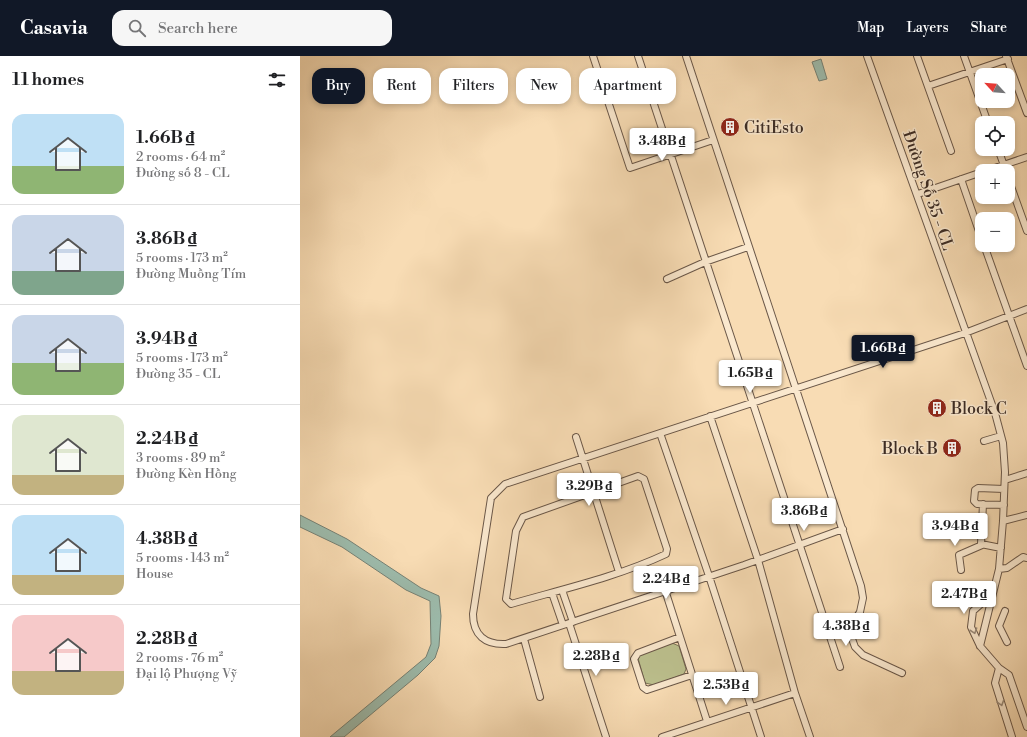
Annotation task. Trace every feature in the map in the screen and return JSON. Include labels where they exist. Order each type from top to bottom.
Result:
[{"type":"street","points":[[593,56],[630,168],[713,140]]},
{"type":"street","points":[[638,56],[669,156],[754,402],[799,545],[840,667]]},
{"type":"street","points":[[686,56],[713,140],[728,179],[748,247],[843,529],[863,598],[860,612],[853,624],[851,636],[855,646],[863,655],[902,673]]},
{"type":"street","name":"Đường Số 35 - CL","points":[[867,56],[918,194],[965,333],[995,413],[1001,436],[1005,480],[999,569],[991,595],[992,602],[980,646]]},
{"type":"street","points":[[917,56],[951,151]]},
{"type":"street","points":[[964,56],[986,116]]},
{"type":"street","points":[[928,86],[1007,58],[1027,114]]},
{"type":"street","points":[[1013,164],[1027,157]]},
{"type":"street","points":[[918,194],[975,174]]},
{"type":"street","points":[[961,179],[975,220]]},
{"type":"street","points":[[1015,198],[1027,231]]},
{"type":"street","points":[[667,279],[705,262],[748,247]]},
{"type":"street","points":[[986,252],[1027,366]]},
{"type":"street","points":[[843,529],[758,560],[506,644],[496,645],[482,639],[474,627],[474,614],[491,498],[505,484],[965,333],[1027,309]]},
{"type":"street","points":[[710,416],[758,560],[795,693],[810,737]]},
{"type":"street","points":[[660,433],[709,576],[760,737]]},
{"type":"street","points":[[984,441],[1001,436]]},
{"type":"street","points":[[576,437],[619,572]]},
{"type":"street","points":[[1005,480],[1027,473]]},
{"type":"street","points":[[638,476],[644,479],[667,549],[666,554],[662,556],[619,572],[512,604],[506,599],[519,524],[523,517],[638,476]]},
{"type":"street","points":[[1004,489],[978,488],[975,490],[974,501],[977,504],[1004,505]]},
{"type":"street","points":[[982,545],[983,504]]},
{"type":"street","points":[[1003,522],[1027,514]]},
{"type":"street","points":[[961,570],[959,555],[982,545],[1001,548]]},
{"type":"street","points":[[999,569],[1007,568],[1023,557],[1027,557]]},
{"type":"street","points":[[562,590],[568,624],[606,737]]},
{"type":"street","points":[[665,590],[707,721]]},
{"type":"street","points":[[552,593],[568,624]]},
{"type":"street","points":[[991,595],[973,611],[971,628],[980,646],[999,668],[1009,675],[1027,727]]},
{"type":"street","points":[[1005,611],[999,626],[1007,642]]},
{"type":"street","points":[[680,637],[638,653],[634,659],[643,687],[647,690],[692,675]]},
{"type":"street","points":[[524,639],[540,697]]},
{"type":"street","points":[[999,668],[995,683],[1012,737]]},
{"type":"street","points":[[662,737],[795,693]]},
{"type":"green space","points":[[672,643],[679,646],[686,669],[684,674],[654,685],[645,683],[638,658],[640,655]]},
{"type":"shaded area","points":[[821,59],[827,79],[819,81],[812,62]]},
{"type":"shaded area","points":[[300,515],[347,539],[421,588],[439,596],[441,616],[439,646],[435,658],[418,675],[344,737],[330,737],[426,657],[431,644],[430,601],[406,590],[342,547],[300,527]]},
{"type":"place","name":"CitiEsto","points":[[730,127]]},
{"type":"place","name":"Block C","points":[[937,408]]},
{"type":"place","name":"Block B","points":[[952,448]]}]
